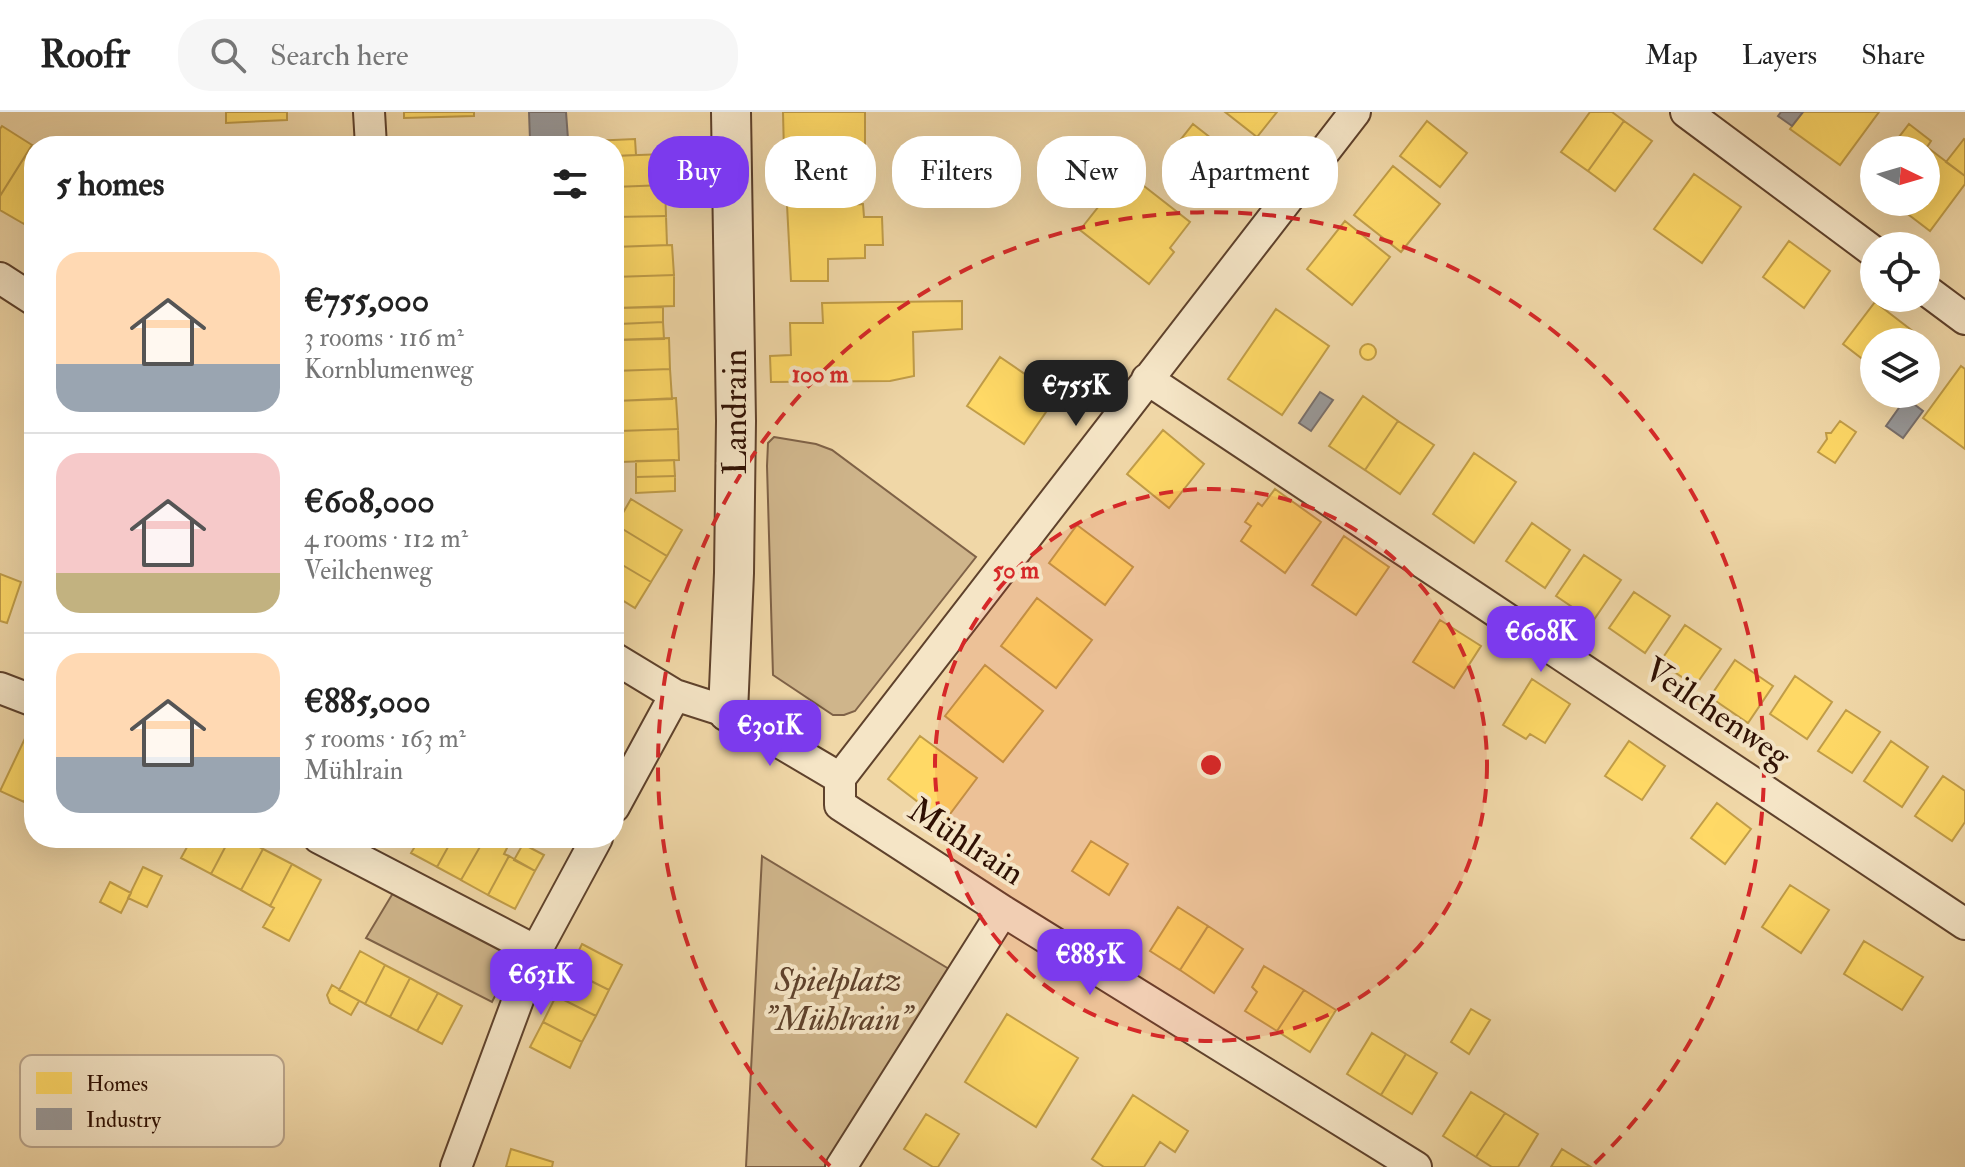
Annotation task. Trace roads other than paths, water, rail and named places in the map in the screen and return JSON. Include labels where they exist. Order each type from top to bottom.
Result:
[{"type":"street","points":[[369,112],[370,136]]},
{"type":"street","name":"Landrain","points":[[728,712],[736,421],[731,112]]},
{"type":"street","points":[[624,664],[675,695],[728,712],[840,778],[1355,112]]},
{"type":"street","points":[[1686,112],[1860,242]]},
{"type":"street","points":[[0,278],[24,294]]},
{"type":"street","points":[[1940,300],[1965,319]]},
{"type":"street","name":"Veilchenweg","points":[[1147,379],[1965,924]]},
{"type":"street","points":[[0,688],[24,697]]},
{"type":"street","points":[[624,789],[675,695]]},
{"type":"street","name":"Mühlrain","points":[[840,778],[840,805],[1003,911],[1416,1167]]},
{"type":"street","points":[[338,848],[536,951]]},
{"type":"street","points":[[456,1167],[536,951],[592,848]]},
{"type":"street","points":[[841,1167],[1003,911]]},
{"type":"park label","name":"Spielplatz \"Mühlrain\"","points":[[838,1000]]}]
